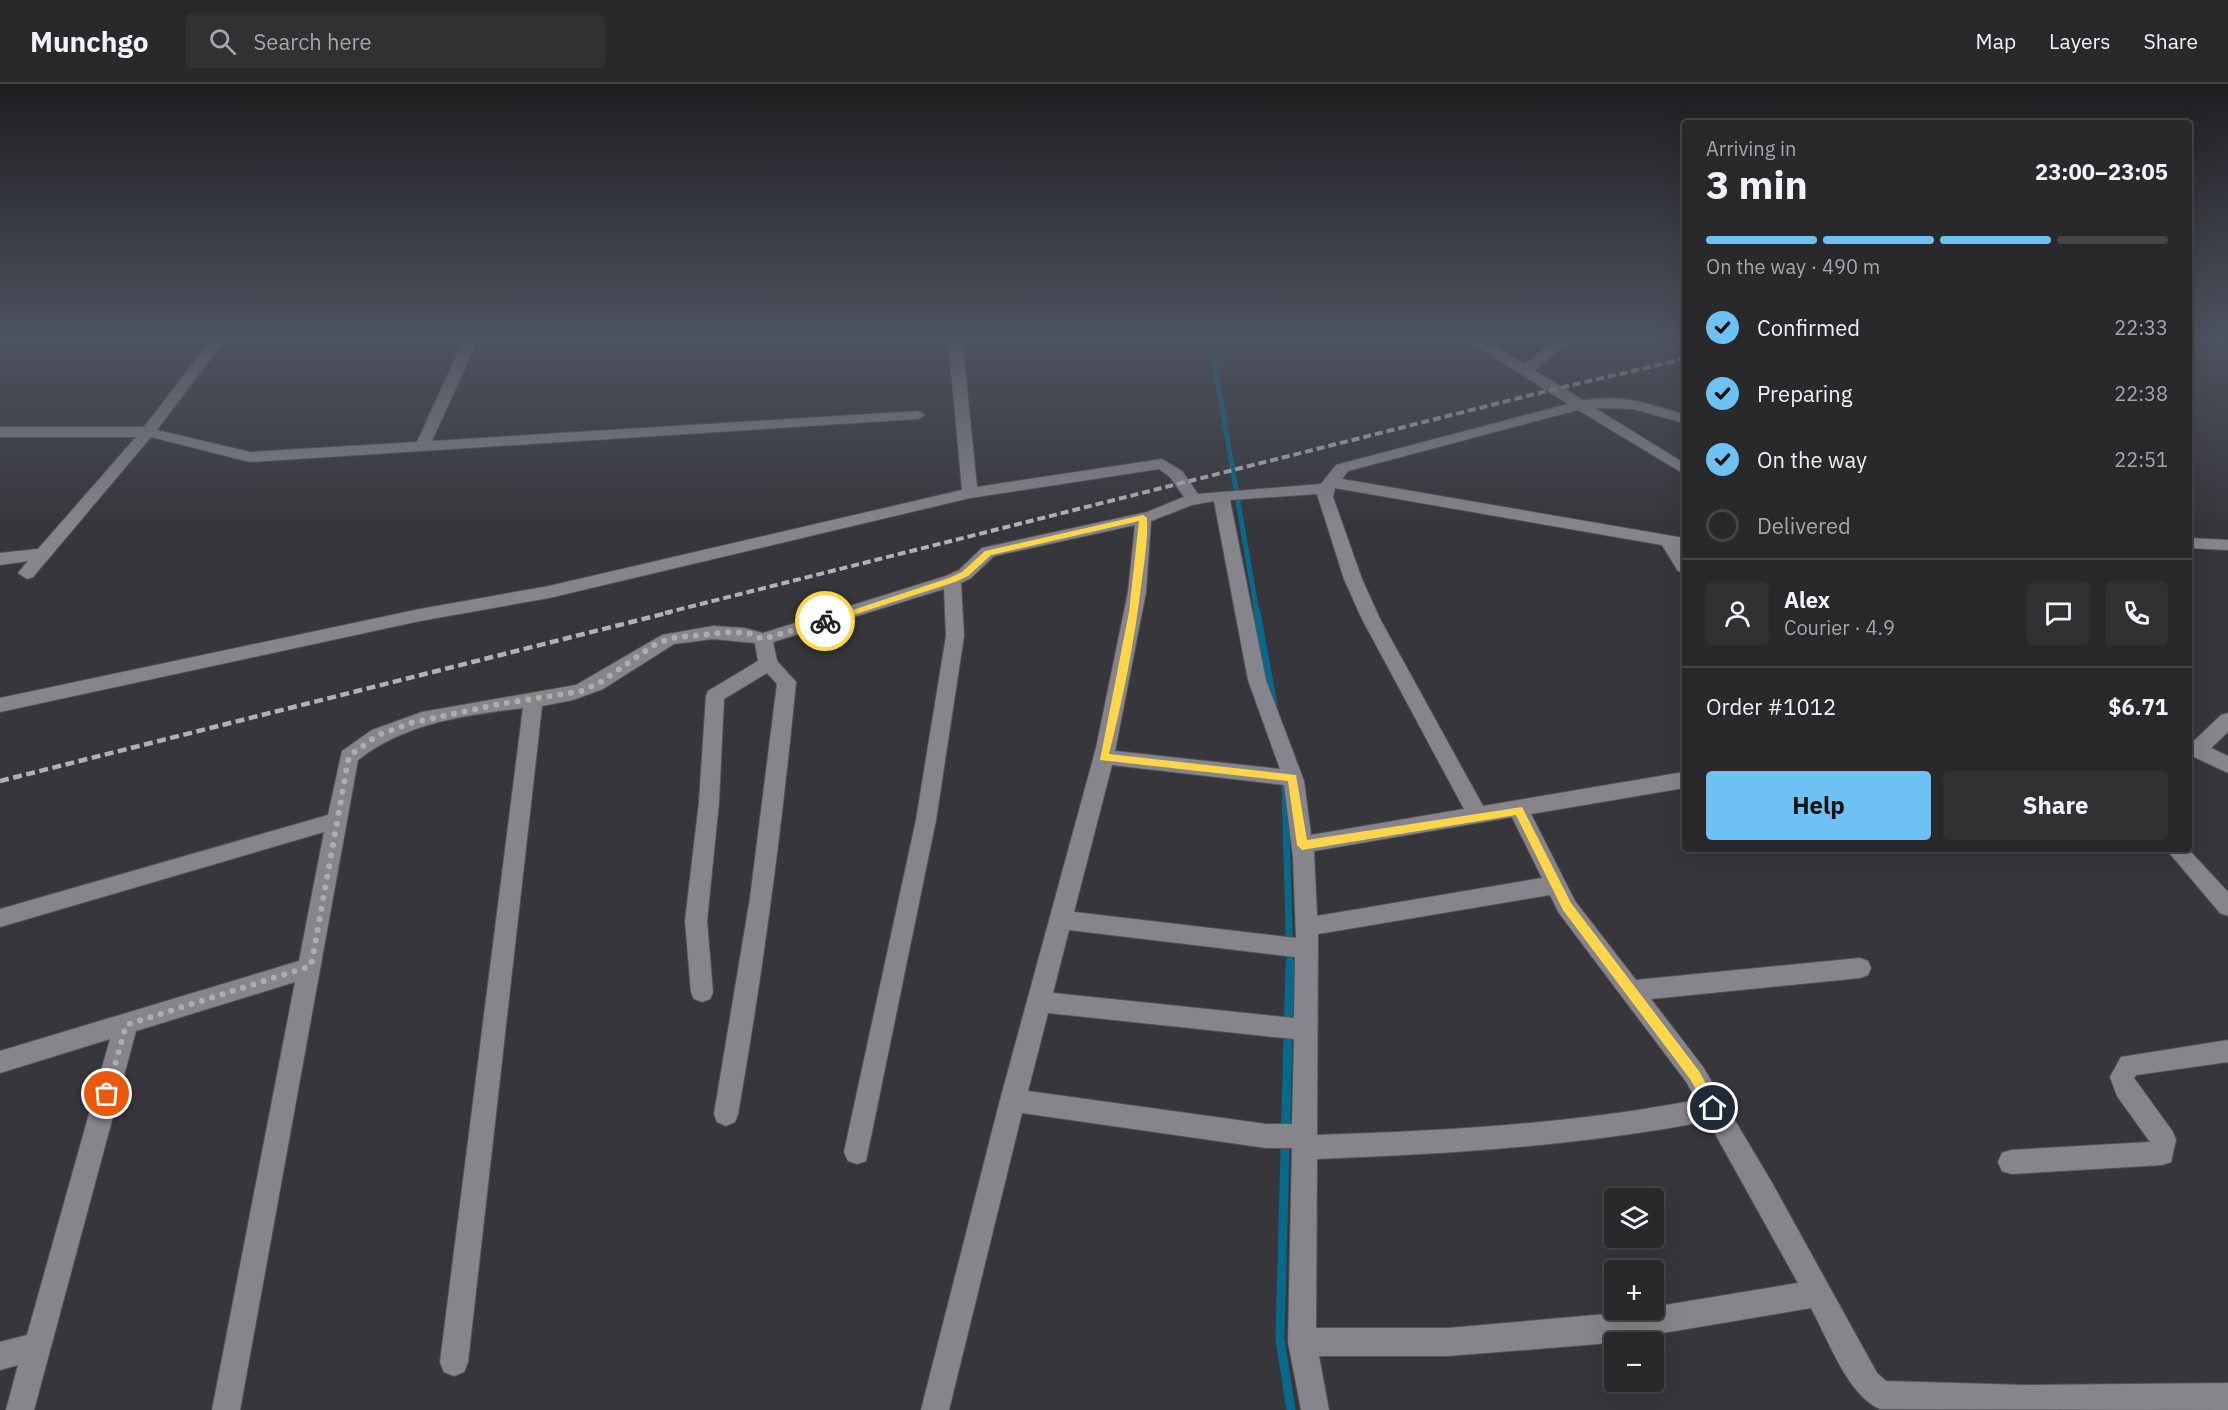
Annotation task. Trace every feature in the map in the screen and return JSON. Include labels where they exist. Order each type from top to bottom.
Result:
[{"type":"street","points":[[27,573],[148,432],[173,399]]},
{"type":"street","points":[[422,447],[444,399]]},
{"type":"street","points":[[961,399],[970,493]]},
{"type":"street","points":[[1570,399],[1682,468]]},
{"type":"street","points":[[1477,815],[1371,619],[1353,579],[1325,497],[1329,485],[1342,468],[1580,405],[1608,400],[1624,402],[1682,418]]},
{"type":"street","points":[[0,432],[148,432],[250,457],[918,415]]},
{"type":"street","points":[[0,705],[420,615],[549,592],[970,493],[1162,464],[1176,474],[1194,499]]},
{"type":"street","points":[[226,1410],[349,756],[378,735],[438,717],[560,696],[592,686],[654,645],[671,638],[731,632],[748,633],[763,639],[952,580],[965,574],[988,552],[1143,518],[1194,499],[1221,495],[1329,485],[1676,542],[1682,561]]},
{"type":"street","points":[[1221,495],[1257,680],[1292,778],[1302,845],[1307,938],[1302,1342],[1315,1410]]},
{"type":"street","points":[[935,1410],[1012,1100],[1119,695],[1134,612],[1144,534],[1143,518]]},
{"type":"street","points":[[2192,543],[2228,545]]},
{"type":"street","points":[[0,559],[44,554]]},
{"type":"street","points":[[857,1152],[926,820],[955,636],[952,580]]},
{"type":"street","points":[[726,1114],[752,972],[787,682],[768,664],[763,639]]},
{"type":"street","points":[[702,992],[696,921],[709,802],[715,696],[768,664]]},
{"type":"street","points":[[454,1362],[533,700]]},
{"type":"street","points":[[2228,720],[2193,747],[2228,765]]},
{"type":"street","points":[[1104,758],[1292,778]]},
{"type":"street","points":[[1302,845],[1519,810],[1682,780]]},
{"type":"street","points":[[1519,810],[1567,907],[1695,1075],[1762,1190],[1867,1383],[1880,1395],[1891,1398],[2027,1404],[2228,1397]]},
{"type":"street","points":[[0,918],[337,820]]},
{"type":"street","points":[[2179,852],[2228,907]]},
{"type":"street","points":[[1061,920],[1307,938],[1556,885]]},
{"type":"street","points":[[0,1062],[126,1025],[311,966]]},
{"type":"street","points":[[1630,991],[1860,968]]},
{"type":"street","points":[[1039,1002],[1307,1030]]},
{"type":"street","points":[[20,1410],[126,1025]]},
{"type":"street","points":[[2011,1162],[2162,1153],[2164,1140],[2126,1088],[2122,1077],[2125,1069],[2129,1065],[2228,1051]]},
{"type":"street","points":[[1012,1100],[1305,1141],[1520,1138],[1663,1119],[1713,1108]]},
{"type":"street","points":[[1302,1342],[1448,1342],[1598,1330],[1817,1293]]},
{"type":"street","points":[[0,1356],[38,1346]]},
{"type":"waterway","points":[[1221,399],[1257,613]]},
{"type":"waterway","points":[[1257,612],[1274,705]]},
{"type":"waterway","points":[[1285,787],[1290,964]]},
{"type":"waterway","points":[[1290,964],[1280,1339],[1291,1410]]},
{"type":"railway","points":[[665,613],[1516,399]]},
{"type":"railway","points":[[0,781],[671,612]]},
{"type":"way so far","points":[[107,1094],[126,1025],[311,966],[349,756],[378,735],[411,723],[438,717],[582,691],[601,682],[654,645],[671,638],[731,632],[748,633],[763,639],[825,621]]},
{"type":"route","points":[[825,621],[952,580],[965,574],[988,552],[1143,518],[1144,534],[1134,612],[1119,695],[1104,758],[1254,776],[1292,778],[1302,845],[1519,810],[1567,907],[1695,1075],[1713,1108]]}]
